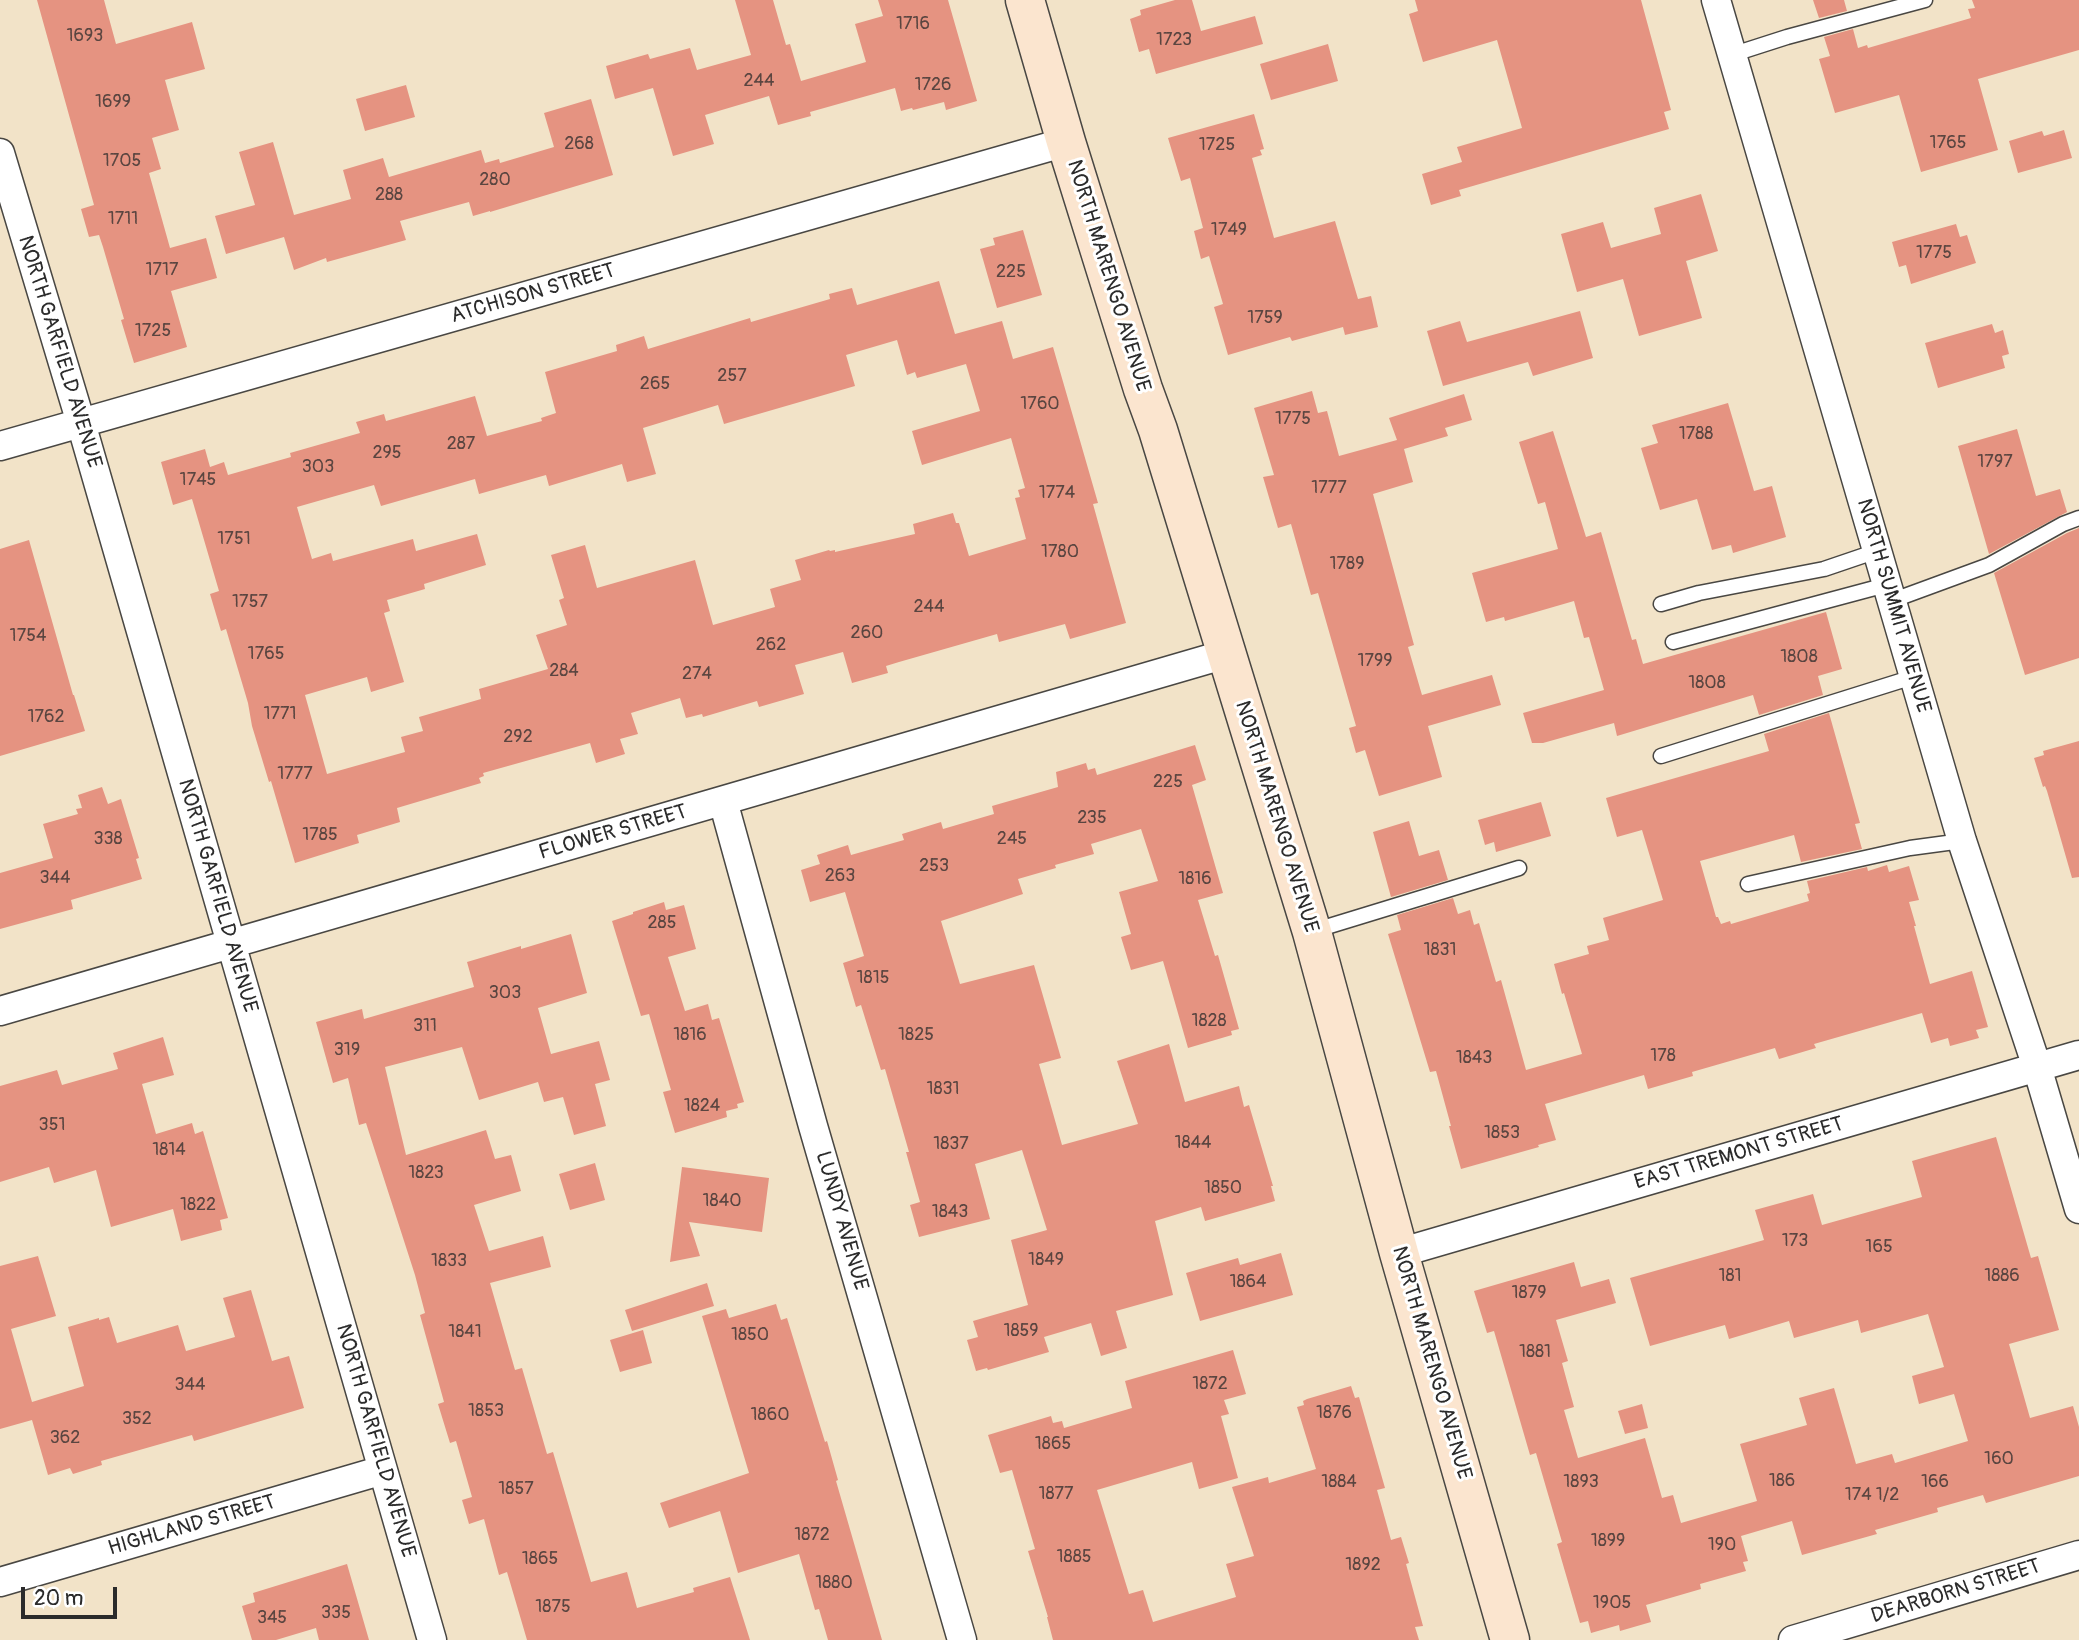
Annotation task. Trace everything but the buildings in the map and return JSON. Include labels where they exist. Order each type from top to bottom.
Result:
[{"type":"street","name":"NORTH MARENGO AVENUE","points":[[1025,0],[1066,142],[1158,430],[1312,932],[1399,1252],[1510,1640]]},
{"type":"street","name":"NORTH SUMMIT AVENUE","points":[[1716,0],[1962,841],[2037,1067],[2079,1209]]},
{"type":"street","name":"ATCHISON STREET","points":[[0,446],[1066,142]]},
{"type":"street","name":"NORTH GARFIELD AVENUE","points":[[0,153],[81,423],[432,1640]]},
{"type":"street","name":"FLOWER STREET","points":[[0,1011],[1226,654]]},
{"type":"street","name":"LUNDY AVENUE","points":[[723,801],[813,1126],[962,1640]]},
{"type":"street","name":"EAST TREMONT STREET","points":[[1399,1252],[2079,1055]]},
{"type":"street","name":"HIGHLAND STREET","points":[[0,1582],[383,1470]]},
{"type":"street","name":"DEARBORN STREET","points":[[1793,1640],[2079,1555]]},
{"type":"lane","points":[[1731,55],[1925,0]]},
{"type":"lane","points":[[1673,642],[1889,593],[1989,565],[2079,518]]},
{"type":"lane","points":[[1661,604],[1699,593],[1824,569],[1877,551]]},
{"type":"lane","points":[[1661,756],[1913,677]]},
{"type":"lane","points":[[1748,884],[1910,848],[1962,841]]},
{"type":"lane","points":[[1312,932],[1519,868]]}]
